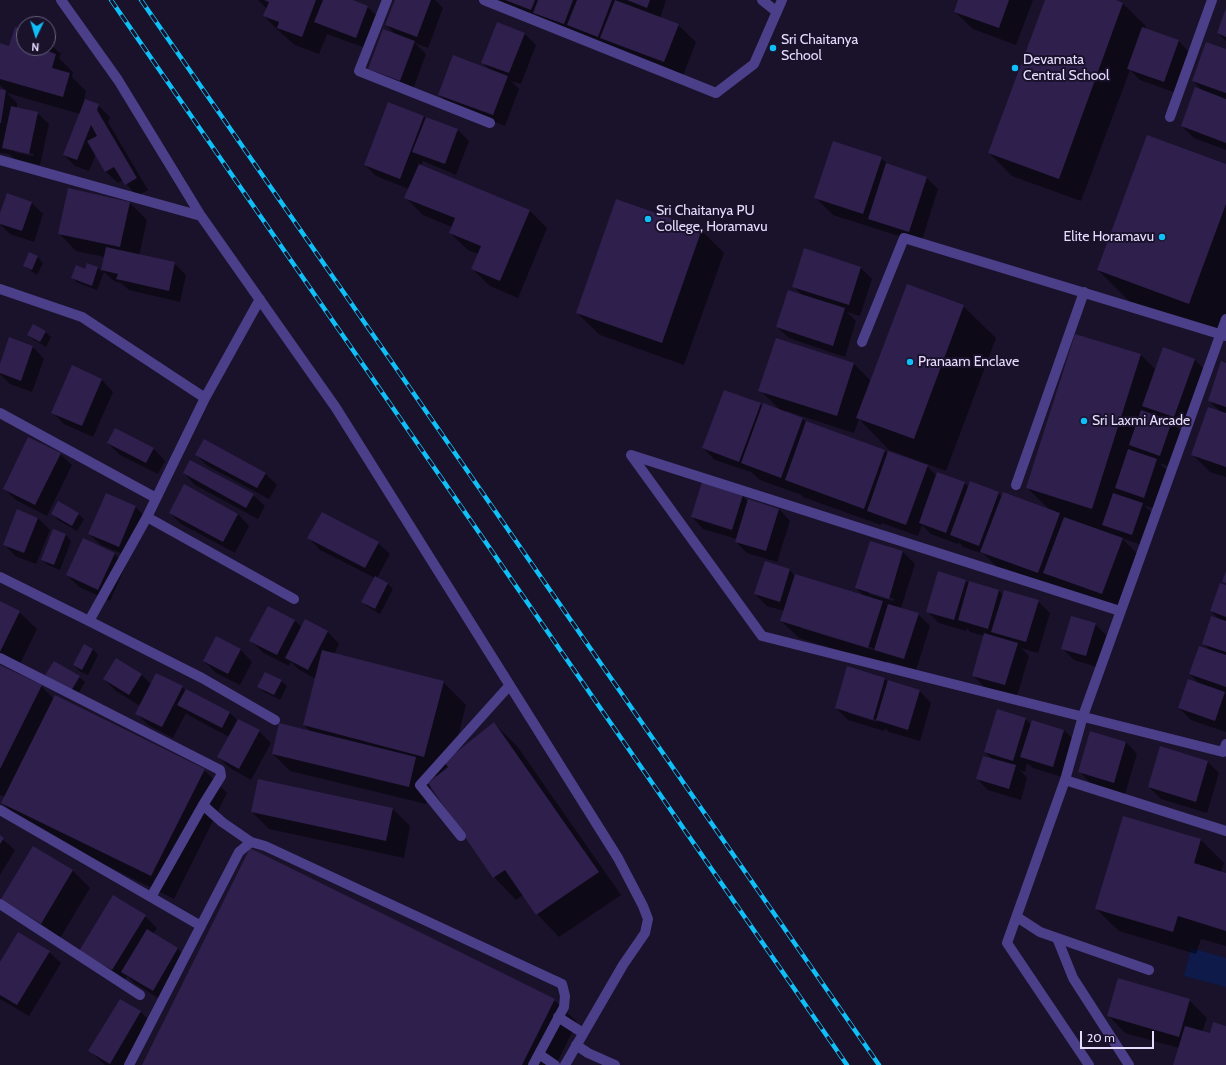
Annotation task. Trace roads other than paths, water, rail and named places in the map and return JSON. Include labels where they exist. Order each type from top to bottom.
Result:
[{"type":"street","points":[[61,0],[118,80],[201,216],[336,408],[618,858],[643,906],[648,919],[645,933],[622,965],[565,1065]]},
{"type":"street","points":[[387,0],[359,71],[490,123]]},
{"type":"street","points":[[484,0],[716,93],[754,64],[782,0]]},
{"type":"street","points":[[762,0],[777,12]]},
{"type":"street","points":[[1170,117],[1212,0]]},
{"type":"street","points":[[0,160],[201,216]]},
{"type":"street","points":[[862,342],[904,238],[1223,335]]},
{"type":"street","points":[[0,289],[82,317],[206,398]]},
{"type":"street","points":[[1016,485],[1084,292]]},
{"type":"street","points":[[88,621],[147,518],[206,398],[260,299]]},
{"type":"street","points":[[1089,1065],[1007,943],[1065,780],[1083,716],[1120,611],[1223,335],[1226,319]]},
{"type":"street","points":[[0,413],[156,498]]},
{"type":"street","points":[[1120,611],[631,455],[762,636],[1223,752],[1226,744]]},
{"type":"street","points":[[147,518],[294,599]]},
{"type":"street","points":[[0,577],[202,678],[275,720]]},
{"type":"street","points":[[0,658],[220,770],[221,776],[151,897]]},
{"type":"street","points":[[461,836],[420,785],[509,686]]},
{"type":"street","points":[[1065,780],[1226,831]]},
{"type":"street","points":[[203,805],[222,822],[251,842],[265,846],[562,984],[566,996],[564,1007],[534,1065]]},
{"type":"street","points":[[0,810],[201,926]]},
{"type":"street","points":[[128,1065],[239,852],[251,842]]},
{"type":"street","points":[[0,904],[140,995]]},
{"type":"street","points":[[1016,917],[1040,932],[1149,970]]},
{"type":"street","points":[[1057,938],[1073,978],[1129,1065]]},
{"type":"street","points":[[558,1016],[583,1033]]},
{"type":"street","points":[[576,1045],[610,1064]]},
{"type":"street","points":[[539,1054],[555,1065]]},
{"type":"water","points":[[1191,948],[1226,958],[1226,987],[1184,976]]},
{"type":"railway","points":[[111,0],[847,1065]]},
{"type":"railway","points":[[141,0],[879,1065]]},
{"type":"place","name":"Sri Chaitanya School","points":[[773,48]]},
{"type":"place","name":"Devamata Central School","points":[[1015,68]]},
{"type":"place","name":"Sri Chaitanya PU College, Horamavu","points":[[648,219]]},
{"type":"place","name":"Elite Horamavu","points":[[1162,237]]},
{"type":"place","name":"Pranaam Enclave","points":[[910,362]]},
{"type":"place","name":"Sri Laxmi Arcade","points":[[1084,421]]}]
